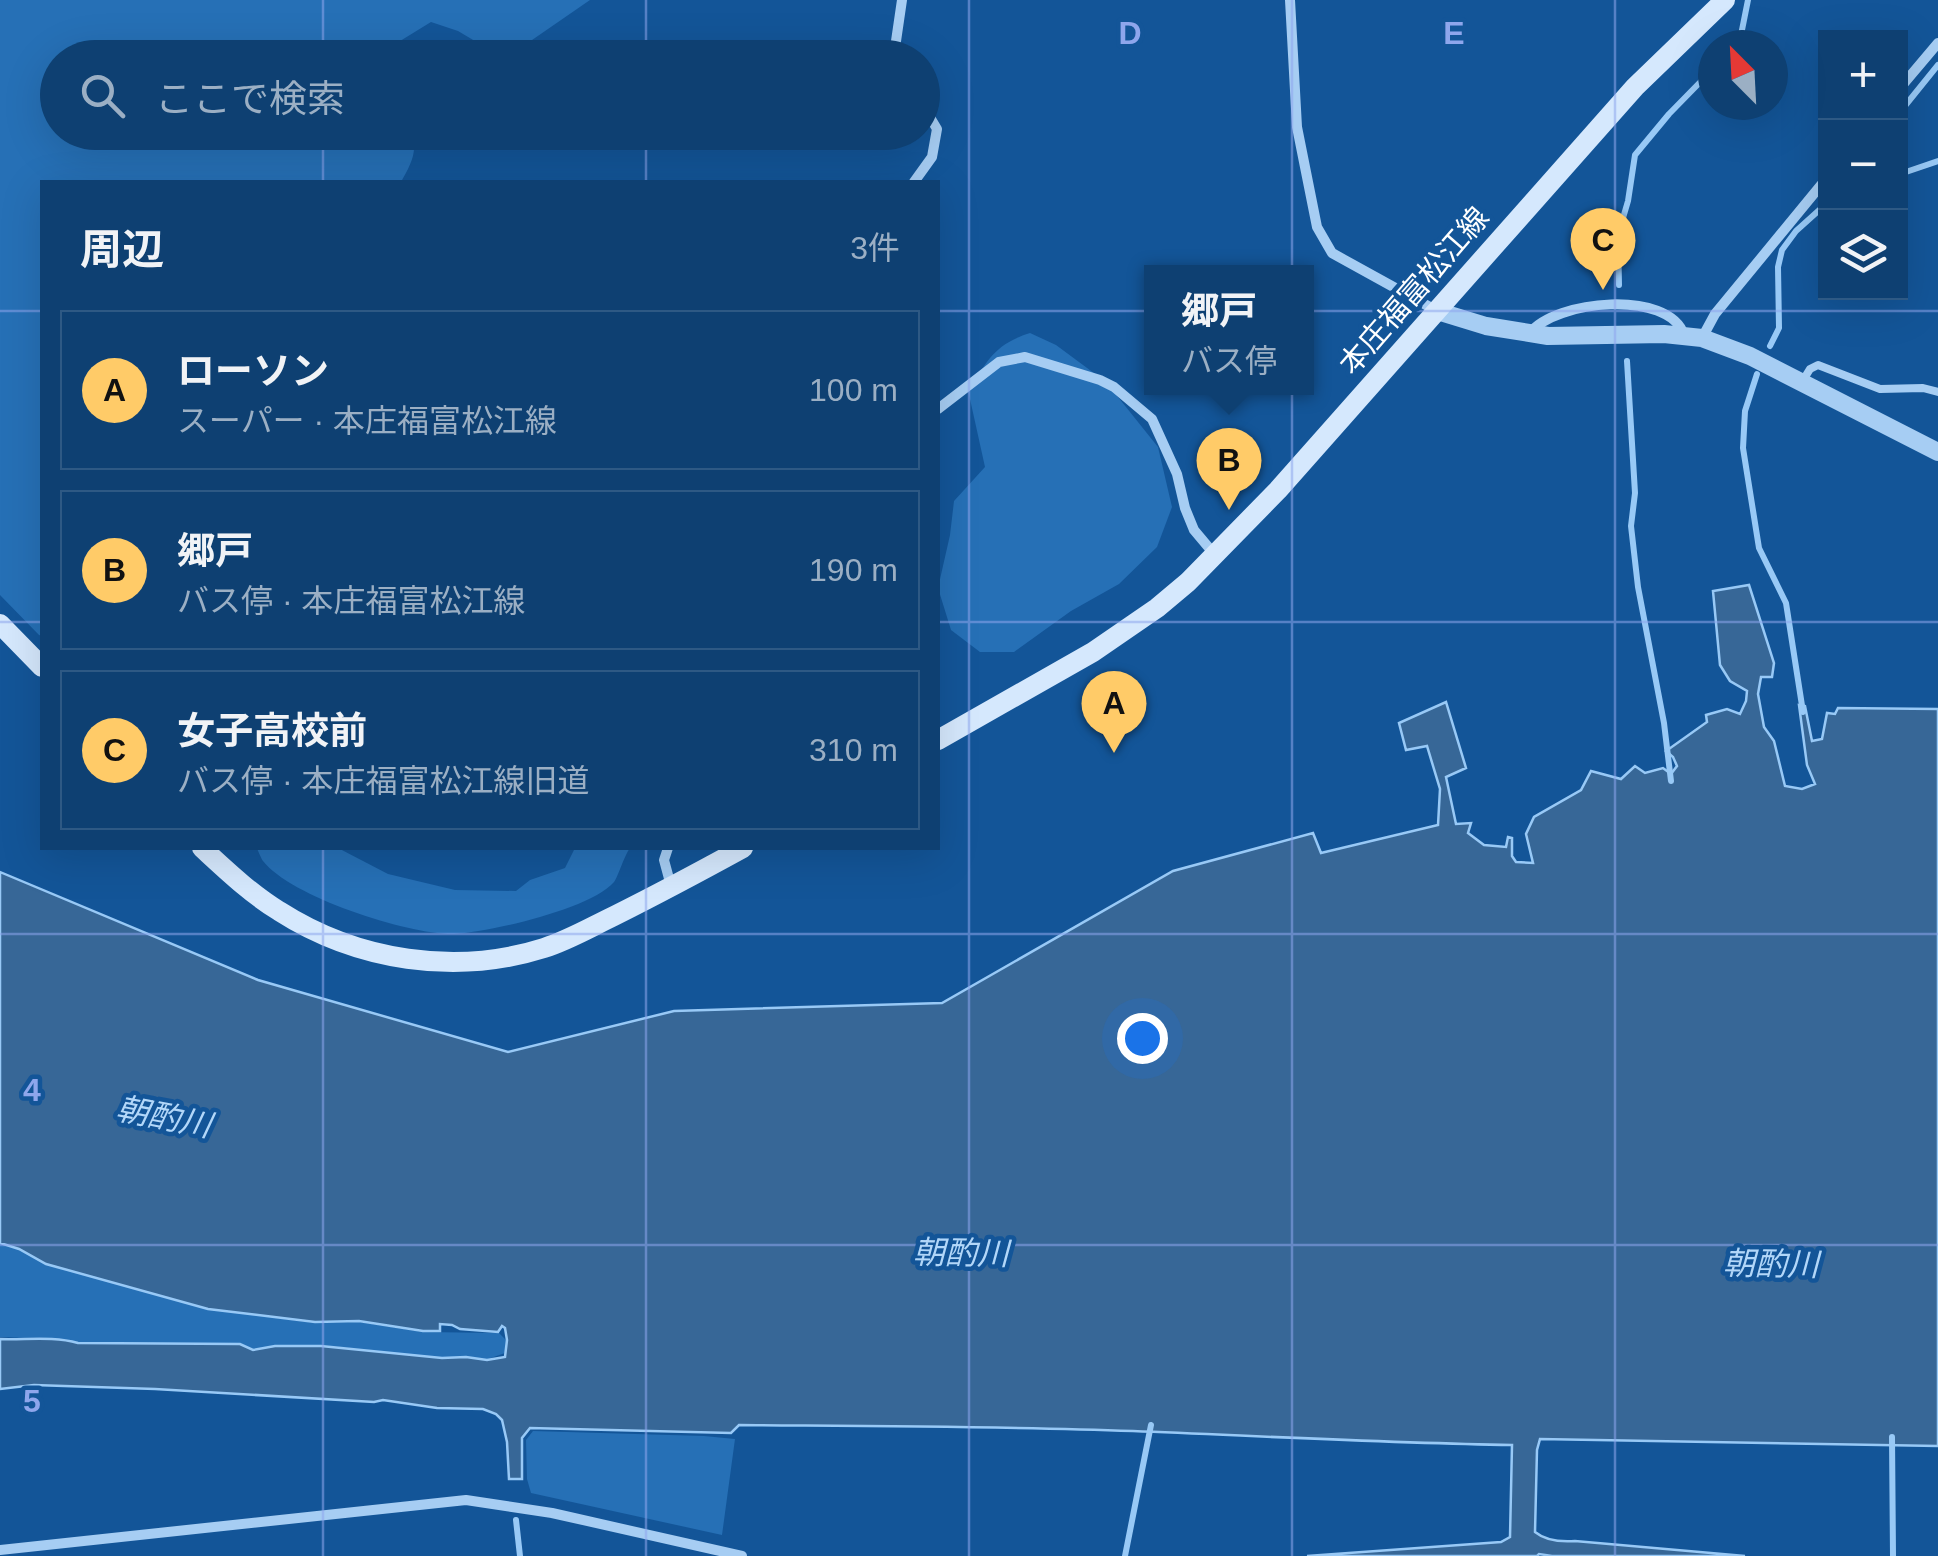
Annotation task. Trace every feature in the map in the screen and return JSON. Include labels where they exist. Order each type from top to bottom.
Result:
[{"type":"main road","name":"本庄福富松江線","points":[[940,739],[1124,632],[1215,555],[1278,490],[1635,86],[1725,0]]},
{"type":"main road","points":[[0,624],[40,665]]},
{"type":"main road","points":[[204,850],[255,894],[304,926],[362,950],[437,962],[492,960],[544,948],[739,850]]},
{"type":"street","points":[[896,40],[902,0]]},
{"type":"street","points":[[1290,0],[1297,127],[1317,227],[1332,253],[1437,311],[1486,326],[1575,337],[1694,337],[1750,356],[1938,452]]},
{"type":"street","points":[[1908,79],[1938,43]]},
{"type":"street","points":[[915,180],[934,150]]},
{"type":"street","points":[[1694,337],[1818,189]]},
{"type":"street","points":[[1530,334],[1553,316],[1616,304],[1669,314],[1694,337]]},
{"type":"street","points":[[940,407],[1000,362],[1025,357],[1114,387],[1152,418],[1177,474],[1194,530],[1215,555]]},
{"type":"street","points":[[667,850],[664,860],[672,887]]},
{"type":"street","points":[[0,1550],[466,1500],[552,1513],[742,1556]]},
{"type":"lane","points":[[1802,382],[1810,369],[1818,365],[1880,389],[1923,388],[1938,392]]},
{"type":"shaded area","points":[[0,0],[590,0],[532,40],[473,40],[431,22],[402,40],[40,40],[40,150],[414,152],[402,180],[40,180],[40,635],[0,595]]},
{"type":"shaded area","points":[[1030,333],[1056,345],[1106,382],[1158,447],[1172,507],[1157,547],[1119,584],[1071,611],[1014,652],[980,652],[951,630],[940,594],[940,579],[954,501],[985,467],[968,390],[1000,348]]},
{"type":"shaded area","points":[[258,850],[342,850],[388,874],[455,890],[516,891],[530,880],[565,868],[574,850],[629,850],[614,882],[584,901],[514,924],[454,934],[409,928],[352,911],[298,888],[263,861]]},
{"type":"shaded area","points":[[0,1243],[46,1264],[208,1309],[315,1323],[359,1322],[423,1332],[499,1333],[506,1340],[505,1353],[488,1359],[442,1358],[321,1345],[253,1349],[240,1343],[78,1343],[0,1337]]},
{"type":"shaded area","points":[[533,1431],[735,1439],[722,1535],[531,1493],[526,1440]]},
{"type":"water","name":"朝酌川","points":[[1749,585],[1774,663],[1772,677],[1761,677],[1758,694],[1764,727],[1774,741],[1785,786],[1802,789],[1815,784],[1807,765],[1799,705],[1805,706],[1812,741],[1822,739],[1827,713],[1835,714],[1838,708],[1938,709],[1938,1446],[1540,1439],[1535,1532],[1559,1541],[1745,1556],[1307,1556],[1501,1542],[1510,1537],[1512,1445],[985,1427],[739,1425],[731,1433],[530,1428],[522,1438],[522,1479],[509,1479],[502,1420],[483,1409],[155,1389],[34,1385],[0,1389],[0,1339],[240,1344],[253,1350],[321,1346],[487,1360],[505,1357],[507,1340],[502,1326],[498,1332],[440,1324],[440,1331],[423,1331],[359,1321],[315,1322],[208,1309],[46,1264],[0,1243],[0,872],[258,980],[508,1052],[674,1011],[942,1003],[1173,871],[1313,833],[1321,853],[1438,825],[1440,789],[1427,746],[1406,750],[1399,723],[1446,702],[1466,768],[1446,777],[1456,824],[1471,823],[1468,833],[1484,845],[1506,847],[1508,837],[1512,838],[1516,862],[1533,863],[1526,834],[1534,817],[1581,790],[1591,771],[1621,779],[1635,766],[1645,773],[1663,768],[1671,774],[1677,766],[1666,751],[1707,722],[1706,715],[1727,709],[1740,714],[1747,691],[1730,681],[1720,665],[1713,591]]},
{"type":"waterway","points":[[1742,30],[1748,0]]},
{"type":"waterway","points":[[1908,102],[1938,65]]},
{"type":"waterway","points":[[1619,285],[1618,235],[1635,155],[1698,84]]},
{"type":"waterway","points":[[1908,171],[1938,161]]},
{"type":"waterway","points":[[1770,346],[1779,328],[1778,267],[1782,250],[1819,210]]},
{"type":"waterway","points":[[1627,361],[1635,493],[1631,526],[1671,781]]},
{"type":"waterway","points":[[1757,374],[1745,411],[1743,448],[1759,548],[1786,603],[1803,712]]},
{"type":"waterway","points":[[1125,1556],[1151,1425]]},
{"type":"waterway","points":[[1892,1437],[1893,1556]]},
{"type":"waterway","points":[[516,1520],[520,1556]]},
{"type":"place","name":"女子高校前","points":[[1603,290]]},
{"type":"place","name":"郷戸","points":[[1229,510]]},
{"type":"place","name":"ローソン","points":[[1114,753]]}]
